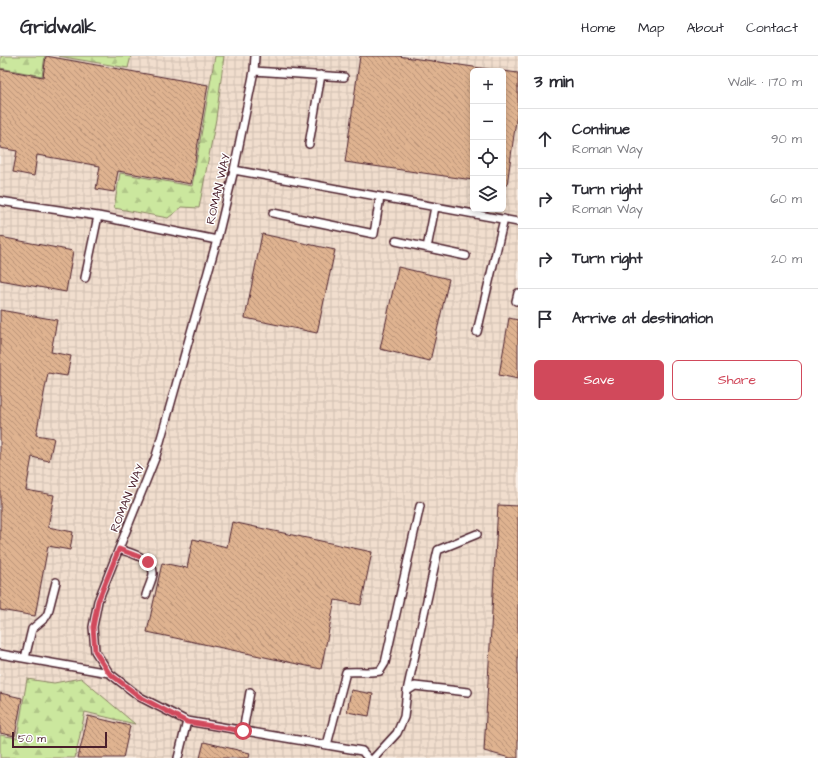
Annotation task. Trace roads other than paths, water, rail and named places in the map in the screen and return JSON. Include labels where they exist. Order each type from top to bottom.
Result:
[{"type":"lane","name":"ROMAN WAY","points":[[255,56],[254,71],[234,170],[217,240],[156,456],[98,601],[93,627],[95,651],[109,673],[140,697],[187,722],[362,751],[368,758]]},
{"type":"lane","points":[[254,71],[344,77]]},
{"type":"lane","points":[[309,144],[322,75]]},
{"type":"lane","points":[[234,170],[518,222]]},
{"type":"lane","points":[[273,213],[374,234],[380,197]]},
{"type":"lane","points":[[0,201],[98,216],[217,240]]},
{"type":"lane","points":[[427,248],[435,207]]},
{"type":"lane","points":[[85,278],[98,216]]},
{"type":"lane","points":[[477,332],[504,219]]},
{"type":"lane","points":[[396,241],[466,256]]},
{"type":"lane","points":[[516,301],[518,293]]},
{"type":"lane","points":[[327,745],[346,672],[355,671],[367,673],[380,671],[385,662],[420,506]]},
{"type":"lane","points":[[374,758],[397,733],[404,717],[407,691],[438,550],[477,534]]},
{"type":"lane","points":[[119,549],[140,557],[150,564],[153,575],[146,595]]},
{"type":"lane","points":[[25,658],[32,629],[45,618],[48,613],[56,582]]},
{"type":"lane","points":[[0,654],[109,673]]},
{"type":"lane","points":[[407,691],[415,686],[468,692]]},
{"type":"lane","points":[[243,731],[250,692]]},
{"type":"lane","points":[[178,758],[187,722]]}]
